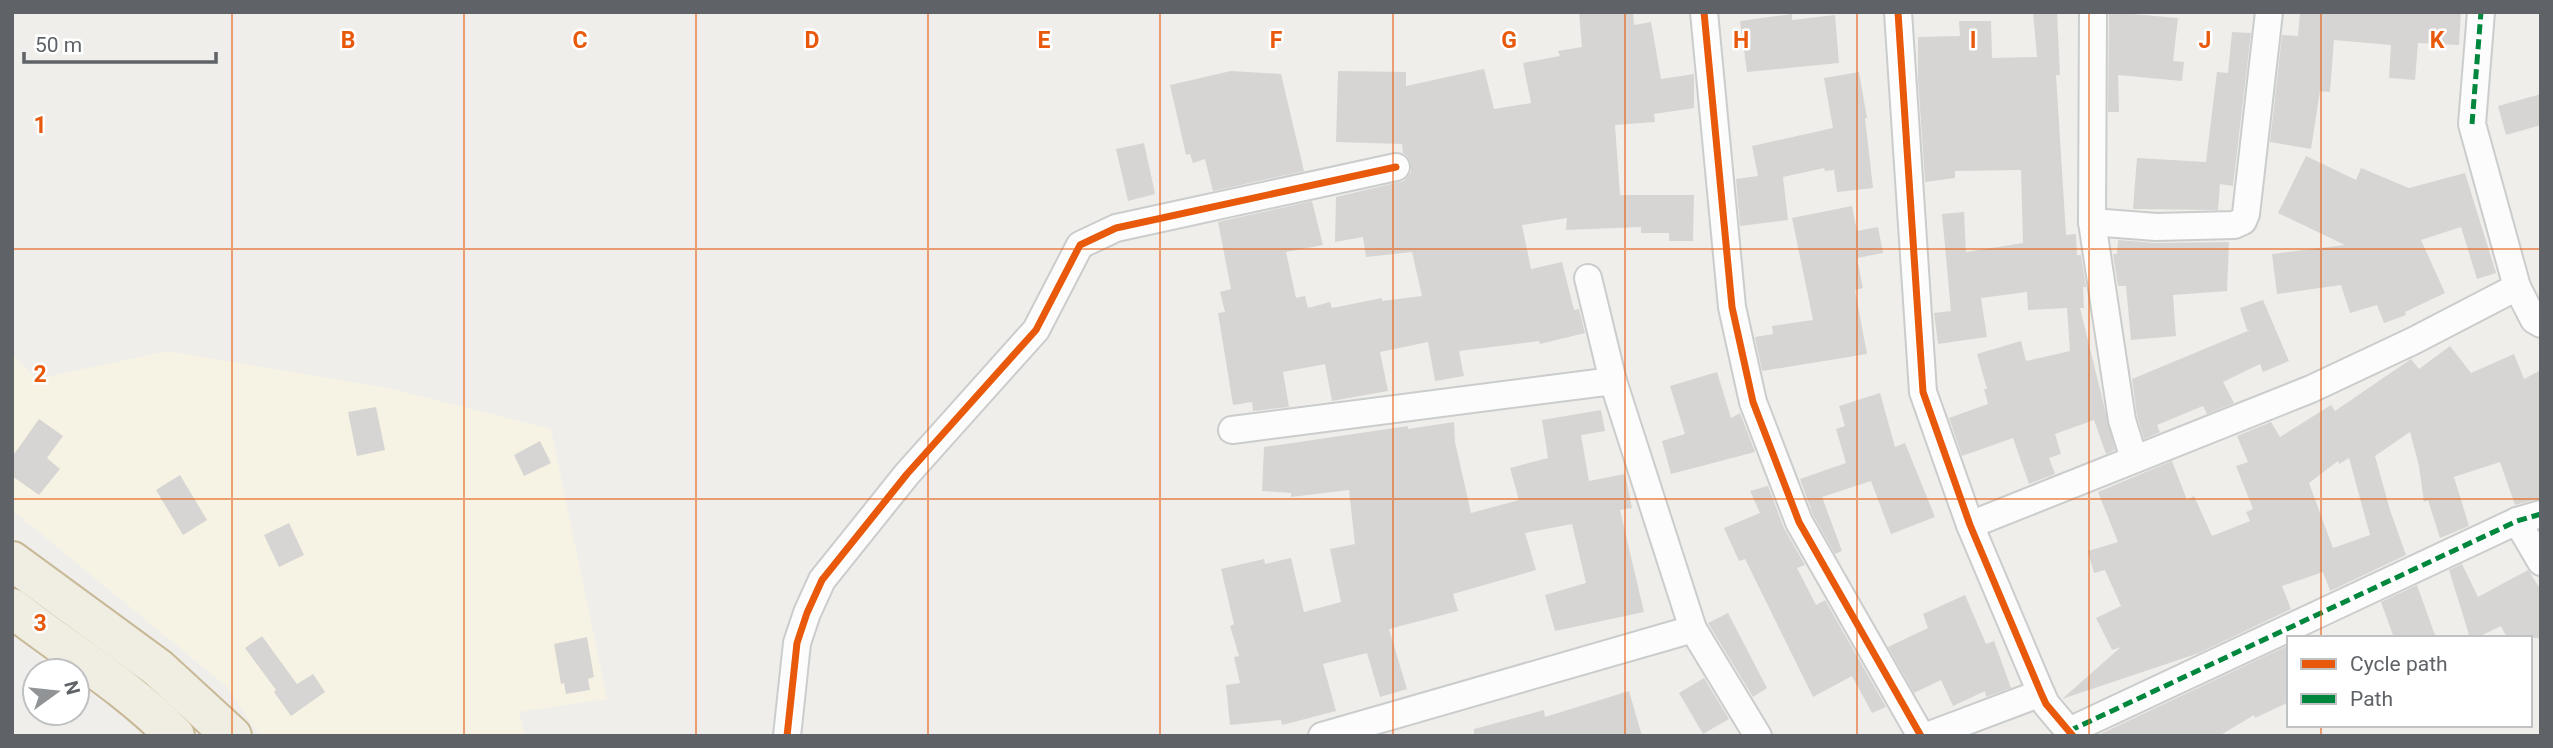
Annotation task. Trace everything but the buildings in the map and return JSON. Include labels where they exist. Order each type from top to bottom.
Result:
[{"type":"highway","points":[[12,561],[158,668],[232,736]]},
{"type":"highway","points":[[12,608],[99,670],[176,736]]},
{"type":"street","points":[[1704,12],[1732,307],[1753,402],[1799,523],[1921,736]]},
{"type":"street","points":[[1898,12],[1923,392],[1970,525],[2041,693],[2046,704],[2071,733],[2529,517],[2541,562]]},
{"type":"street","points":[[2093,12],[2092,222],[2122,420],[2134,459]]},
{"type":"street","points":[[2092,222],[2156,227],[2234,225],[2242,221],[2246,214],[2269,12]]},
{"type":"street","points":[[2481,12],[2472,124],[2517,287],[2534,320],[2541,324]]},
{"type":"street","points":[[787,736],[797,643],[822,580],[907,474],[1036,330],[1080,245],[1116,228],[1396,167]]},
{"type":"street","points":[[1588,278],[1613,381],[1693,629],[1758,736]]},
{"type":"street","points":[[1970,525],[2311,389],[2413,341],[2517,287]]},
{"type":"street","points":[[1232,430],[1613,381]]},
{"type":"street","points":[[1322,736],[1693,629]]},
{"type":"street","points":[[1927,736],[2041,693]]},
{"type":"shaded area","points":[[168,351],[388,388],[551,429],[607,699],[519,712],[525,736],[260,736],[226,686],[12,510],[12,354],[36,379]]},
{"type":"marked path","points":[[2472,124],[2481,12]]},
{"type":"marked path","points":[[2069,731],[2517,521],[2541,514]]},
{"type":"cycle path","points":[[1704,12],[1732,307],[1753,402],[1799,522],[1921,736]]},
{"type":"cycle path","points":[[1898,12],[1923,392],[1970,525],[2041,693],[2046,704],[2073,736]]},
{"type":"cycle path","points":[[787,736],[797,643],[822,580],[907,474],[1036,330],[1080,245],[1116,228],[1396,167]]}]
